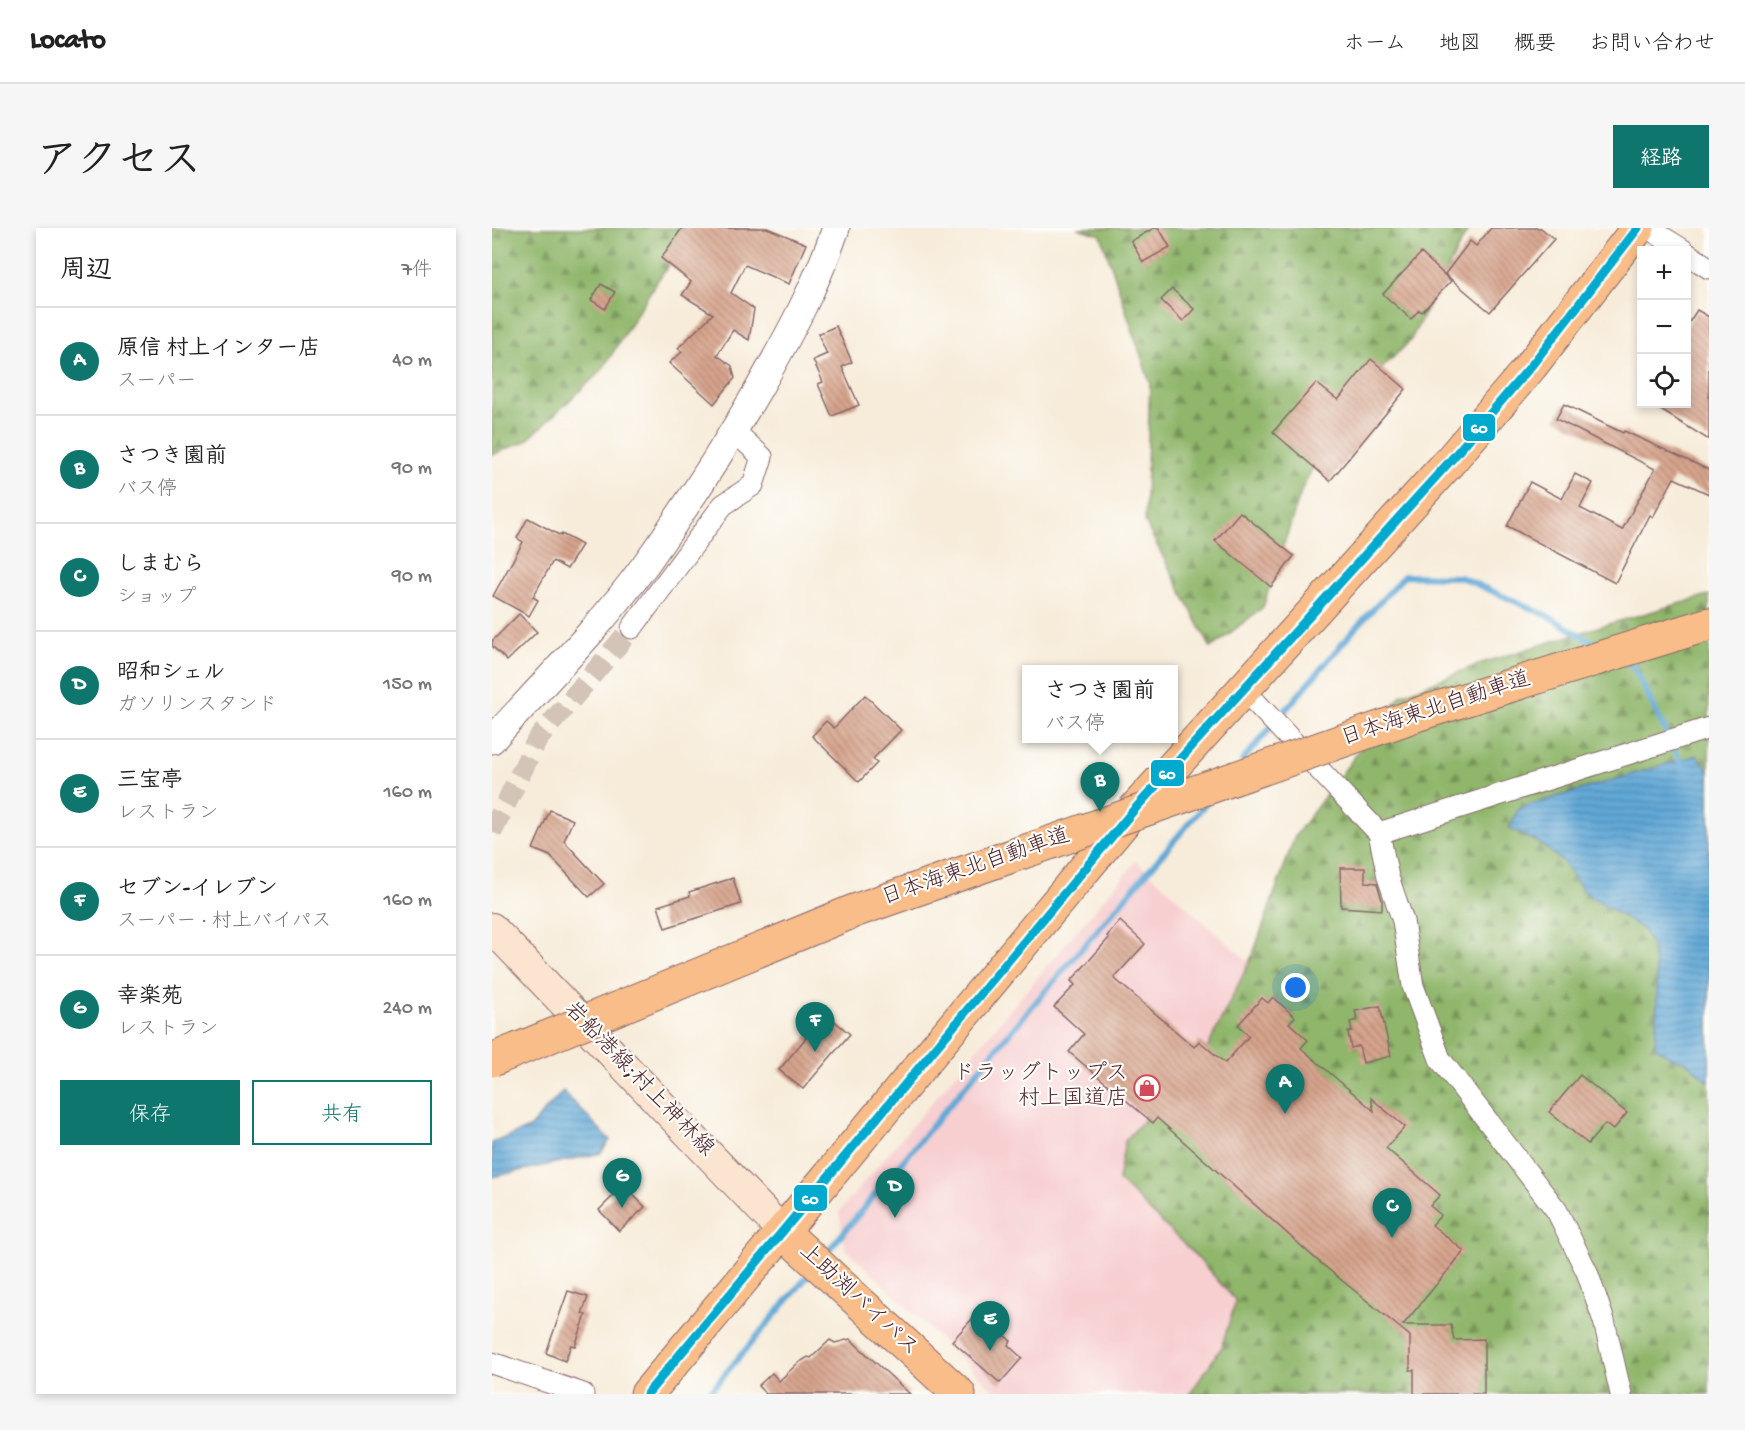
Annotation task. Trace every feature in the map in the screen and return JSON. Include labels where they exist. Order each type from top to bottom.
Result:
[{"type":"highway","points":[[647,1394],[1133,811],[1451,460],[1517,383],[1638,228]]},
{"type":"highway","name":"日本海東北自動車道","points":[[492,1060],[854,911],[1422,713],[1709,624]]},
{"type":"highway","name":"上助渕バイパス","points":[[783,1232],[959,1394]]},
{"type":"main road","name":"岩船港線;村上神林線","points":[[492,928],[783,1232]]},
{"type":"street","points":[[492,740],[597,624],[645,565],[734,431],[780,350],[809,293],[836,228]]},
{"type":"street","points":[[1648,228],[1676,246]]},
{"type":"street","points":[[1691,256],[1709,268]]},
{"type":"street","points":[[632,628],[723,505],[753,484],[762,457],[734,431]]},
{"type":"street","points":[[1244,690],[1379,833],[1388,877],[1403,921],[1413,986],[1440,1059],[1557,1211],[1591,1282],[1604,1321],[1621,1394]]},
{"type":"street","points":[[1379,833],[1709,728]]},
{"type":"street","points":[[492,1363],[583,1394]]},
{"type":"shaded area","points":[[1136,861],[1489,1178],[1492,1394],[998,1394],[845,1248],[839,1212]]},
{"type":"green space","points":[[492,228],[696,228],[655,284],[602,370],[526,441],[492,455]]},
{"type":"green space","points":[[1077,228],[1469,228],[1410,341],[1346,403],[1302,489],[1263,607],[1211,648],[1145,522],[1150,383],[1101,235]]},
{"type":"green space","points":[[1709,595],[1709,1394],[1190,1394],[1221,1348],[1236,1301],[1196,1256],[1118,1180],[1125,1141],[1208,1047],[1253,954],[1295,836],[1401,695],[1482,663]]},
{"type":"water","points":[[1697,755],[1709,771],[1709,1082],[1688,1063],[1670,1057],[1655,1046],[1657,984],[1655,967],[1653,951],[1641,928],[1584,892],[1562,861],[1539,843],[1509,828],[1519,808]]},
{"type":"water","points":[[563,1091],[610,1140],[601,1153],[492,1177],[492,1143],[529,1128]]},
{"type":"building","points":[[682,228],[767,228],[806,244],[789,284],[745,265],[731,293],[754,309],[749,340],[733,330],[717,355],[732,366],[735,378],[714,404],[669,363],[682,352],[678,348],[713,314],[682,295],[691,282],[661,258]]},
{"type":"building","points":[[1154,228],[1159,228],[1170,247],[1143,262],[1131,241]]},
{"type":"building","points":[[1491,228],[1541,228],[1554,239],[1490,312],[1445,274],[1470,241],[1476,246]]},
{"type":"building","points":[[1421,253],[1451,281],[1422,312],[1419,310],[1411,319],[1383,294]]},
{"type":"building","points":[[601,284],[615,292],[605,309],[591,300]]},
{"type":"building","points":[[1172,289],[1194,309],[1183,321],[1161,300]]},
{"type":"building","points":[[1697,310],[1709,317],[1709,440],[1657,408],[1691,408],[1691,319]]},
{"type":"building","points":[[836,326],[852,362],[842,367],[859,405],[832,416],[818,384],[823,382],[813,360],[827,354],[818,334]]},
{"type":"building","points":[[1371,359],[1406,389],[1330,481],[1273,432],[1316,383],[1338,400]]},
{"type":"building","points":[[1564,404],[1623,433],[1624,431],[1709,470],[1709,494],[1674,478],[1653,517],[1650,515],[1615,583],[1507,526],[1530,482],[1562,499],[1575,474],[1593,483],[1580,508],[1622,530],[1655,469],[1556,419]]},
{"type":"building","points":[[1240,512],[1294,556],[1271,587],[1215,541]]},
{"type":"building","points":[[528,518],[582,545],[567,569],[553,561],[533,597],[538,600],[529,616],[493,596],[523,542],[517,538]]},
{"type":"building","points":[[519,614],[537,632],[507,661],[492,646],[492,641]]},
{"type":"building","points":[[865,695],[901,730],[873,759],[877,763],[859,782],[812,736],[826,721],[834,728]]},
{"type":"building","points":[[550,810],[573,820],[564,841],[604,884],[589,897],[550,856],[533,849]]},
{"type":"building","points":[[1340,868],[1365,868],[1365,882],[1377,883],[1382,900],[1382,910],[1341,907]]},
{"type":"building","points":[[733,878],[741,904],[665,928],[658,906],[690,896],[689,892]]},
{"type":"building","points":[[1120,921],[1145,944],[1114,978],[1194,1047],[1199,1041],[1225,1063],[1249,1036],[1238,1025],[1262,998],[1268,1003],[1273,997],[1295,1017],[1289,1023],[1308,1040],[1301,1048],[1374,1111],[1371,1098],[1405,1127],[1386,1148],[1440,1195],[1430,1206],[1441,1215],[1432,1225],[1464,1251],[1403,1325],[1451,1325],[1454,1340],[1484,1339],[1484,1394],[1414,1394],[1414,1370],[1410,1370],[1410,1336],[1317,1260],[1157,1118],[1153,1123],[1069,1052],[1084,1034],[1054,1007],[1075,985],[1071,981],[1109,938],[1107,936]]},
{"type":"building","points":[[1380,1006],[1391,1056],[1363,1063],[1359,1046],[1351,1048],[1348,1032],[1352,1031],[1350,1022],[1357,1020],[1355,1011]]},
{"type":"building","points":[[826,1014],[850,1034],[803,1089],[779,1070]]},
{"type":"building","points":[[1580,1075],[1627,1113],[1613,1130],[1605,1124],[1588,1144],[1549,1112]]},
{"type":"building","points":[[624,1185],[645,1207],[619,1231],[599,1210]]},
{"type":"building","points":[[568,1291],[588,1297],[582,1314],[586,1315],[575,1346],[571,1345],[565,1361],[546,1353]]},
{"type":"building","points":[[982,1308],[1002,1326],[998,1330],[1011,1341],[1008,1345],[1022,1358],[1000,1383],[952,1341]]},
{"type":"building","points":[[850,1339],[910,1394],[766,1394],[758,1386],[772,1373],[779,1381],[798,1363],[808,1357],[811,1358],[830,1340],[835,1343]]},
{"type":"waterway","points":[[1242,761],[1354,630],[1404,576],[1460,577],[1548,616],[1599,646]]},
{"type":"waterway","points":[[1626,662],[1634,667],[1682,765]]},
{"type":"waterway","points":[[824,1256],[1006,1037],[1208,801]]},
{"type":"waterway","points":[[708,1394],[812,1271]]},
{"type":"tunnel","points":[[492,832],[537,740],[632,628]]},
{"type":"transit line","name":"60","points":[[647,1394],[1133,811],[1451,460],[1531,366],[1638,228]]},
{"type":"place","name":"さつき園前","points":[[1100,812]]},
{"type":"place","name":"セブン-イレブン","points":[[815,1052]]},
{"type":"place","name":"ドラッグトップス 村上国道店","points":[[1147,1088]]},
{"type":"place","name":"原信 村上インター店","points":[[1285,1114]]},
{"type":"place","name":"幸楽苑","points":[[622,1208]]},
{"type":"place","name":"昭和シェル","points":[[895,1218]]},
{"type":"place","name":"しまむら","points":[[1392,1238]]},
{"type":"place","name":"三宝亭","points":[[990,1351]]}]
